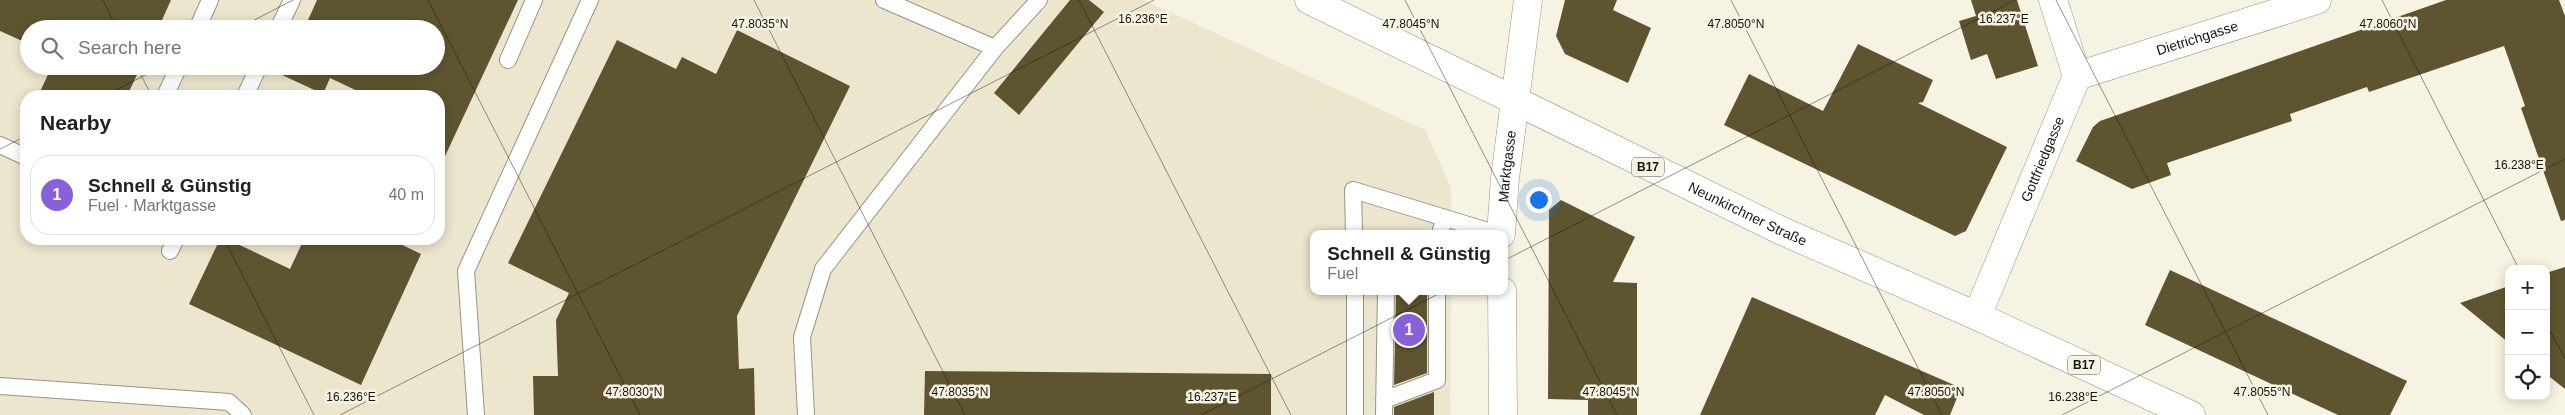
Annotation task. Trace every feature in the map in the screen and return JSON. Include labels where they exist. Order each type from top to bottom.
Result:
[{"type":"main road","name":"Neunkirchner Straße","points":[[1309,0],[1782,231],[1977,316],[2191,415]]},
{"type":"main road","name":"Marktgasse","points":[[1500,230],[1514,100],[1528,0]]},
{"type":"main road","points":[[2053,0],[2077,76]]},
{"type":"main road","name":"Dietrichgasse","points":[[2077,76],[2317,0]]},
{"type":"main road","name":"Gottfriedgasse","points":[[1977,316],[2077,76]]},
{"type":"main road","points":[[1502,295],[1503,415]]},
{"type":"lane","points":[[200,20],[210,0]]},
{"type":"lane","points":[[282,20],[292,0]]},
{"type":"lane","points":[[508,60],[534,0]]},
{"type":"lane","points":[[476,415],[466,271],[590,0]]},
{"type":"lane","points":[[884,0],[995,48]]},
{"type":"lane","points":[[806,415],[802,337],[823,269],[995,48],[1039,0]]},
{"type":"lane","points":[[168,90],[175,75]]},
{"type":"lane","points":[[248,90],[256,75]]},
{"type":"lane","points":[[0,145],[20,154]]},
{"type":"lane","points":[[1354,230],[1353,190],[1442,226],[1471,230]]},
{"type":"lane","points":[[1355,295],[1356,415]]},
{"type":"lane","points":[[1386,295],[1384,407],[1437,380],[1437,295]]},
{"type":"lane","points":[[0,386],[229,402],[243,415]]},
{"type":"shaded area","points":[[0,0],[1144,0],[1425,130],[1451,188],[1451,230],[1310,230],[1310,295],[1451,295],[1450,415],[0,415]]},
{"type":"building","points":[[0,0],[171,0],[162,20],[20,20],[20,40],[0,31]]},
{"type":"building","points":[[317,0],[518,0],[445,156],[445,90],[355,90],[330,78],[325,90],[314,90],[282,75],[445,75],[445,20],[308,20]]},
{"type":"building","points":[[1070,0],[1089,0],[1104,12],[1019,115],[994,93]]},
{"type":"building","points":[[1565,0],[1617,0],[1613,10],[1651,28],[1628,83],[1565,54],[1556,36]]},
{"type":"building","points":[[1971,0],[2017,0],[2038,66],[1996,79],[1987,54],[1971,60],[1959,21],[1976,16]]},
{"type":"building","points":[[2446,0],[2559,0],[2565,16],[2565,220],[2561,221],[2521,108],[2525,106],[2504,46],[2369,92],[2367,87],[2290,114],[2292,121],[2167,163],[2171,175],[2132,189],[2076,161],[2093,127],[2100,121]]},
{"type":"building","points":[[737,30],[850,86],[737,316],[739,369],[754,368],[755,415],[534,415],[533,376],[558,376],[556,320],[569,293],[508,263],[617,40],[676,69],[682,57],[716,74]]},
{"type":"building","points":[[1858,44],[1933,80],[1923,102],[1918,103],[2007,147],[1966,231],[1955,236],[1724,125],[1749,74],[1823,111]]},
{"type":"building","points":[[48,75],[137,75],[130,90],[41,90]]},
{"type":"building","points":[[1561,200],[1635,237],[1613,282],[1637,283],[1637,415],[1588,415],[1588,400],[1548,399],[1549,210]]},
{"type":"building","points":[[217,245],[240,245],[290,269],[301,245],[402,245],[421,254],[361,385],[189,304]]},
{"type":"building","points":[[2565,267],[2565,389],[2550,377],[2550,272]]},
{"type":"building","points":[[2170,270],[2407,381],[2390,415],[2338,415],[2145,325]]},
{"type":"building","points":[[2505,287],[2505,340],[2460,303]]},
{"type":"building","points":[[1396,295],[1427,295],[1427,373],[1394,385]]},
{"type":"building","points":[[1752,297],[1961,388],[1950,415],[1924,415],[1885,395],[1875,415],[1700,415]]},
{"type":"building","points":[[925,371],[1271,374],[1271,415],[924,415]]},
{"type":"building","points":[[1434,392],[1434,415],[1394,415],[1394,407]]},
{"type":"place","name":"Schnell & Günstig","points":[[1409,330]]}]
